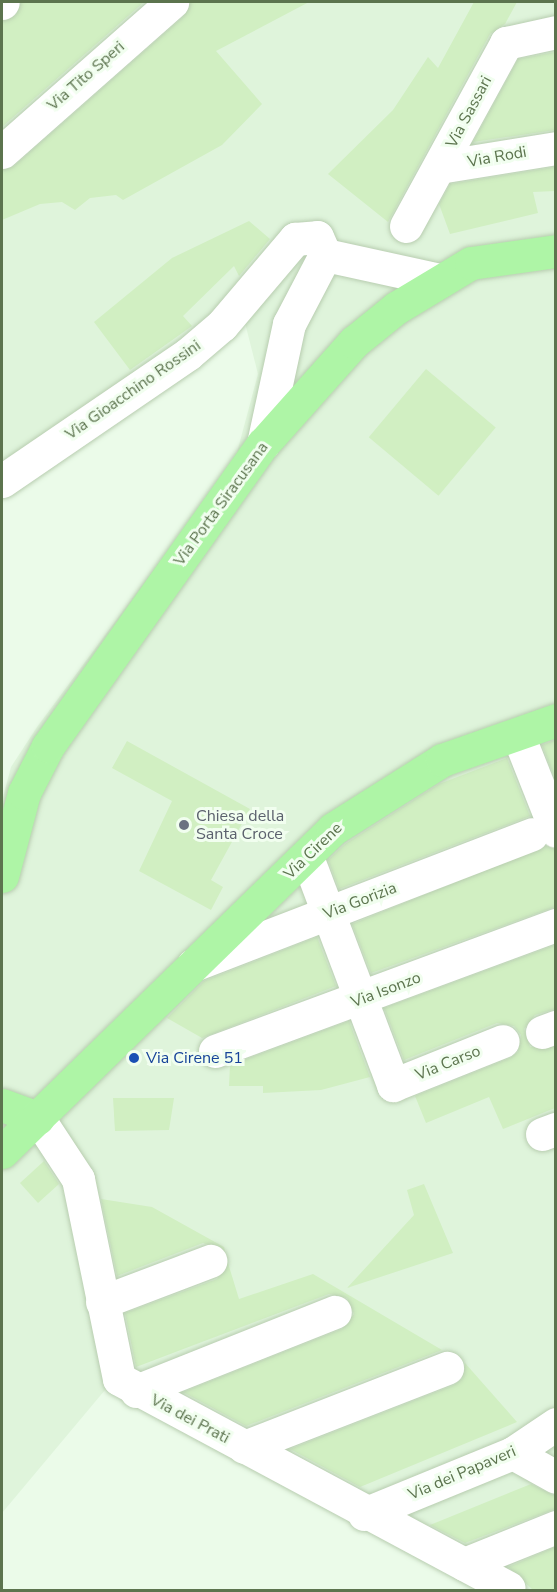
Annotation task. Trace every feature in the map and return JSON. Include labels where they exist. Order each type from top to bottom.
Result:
[{"type":"main road","name":"Via Porta Siracusana","points":[[2,876],[24,793],[48,746],[263,444],[354,342],[440,280],[471,263],[555,251]]},
{"type":"main road","name":"Via Cirene","points":[[2,1152],[38,1118],[110,1042],[307,857],[333,829],[392,787],[442,760],[555,720]]},
{"type":"main road","points":[[2,1105],[38,1118]]},
{"type":"street","name":"Via Tito Speri","points":[[2,152],[172,2]]},
{"type":"street","name":"Via Sassari","points":[[406,226],[506,42],[555,32]]},
{"type":"street","name":"Via Rodi","points":[[439,167],[555,148]]},
{"type":"street","name":"Via Gioacchino Rossini","points":[[2,480],[188,354],[229,317],[295,239],[317,237],[325,255]]},
{"type":"street","points":[[263,444],[289,324],[325,255],[440,280]]},
{"type":"street","points":[[518,735],[544,832]]},
{"type":"street","name":"Via Gorizia","points":[[187,968],[544,832]]},
{"type":"street","points":[[307,857],[361,1000]]},
{"type":"street","name":"Via Isonzo","points":[[215,1052],[361,1000],[555,925]]},
{"type":"street","name":"Via Carso","points":[[361,1000],[393,1085],[502,1041]]},
{"type":"street","name":"Via dei Prati","points":[[38,1118],[78,1179],[119,1379],[136,1391],[244,1447],[364,1514],[508,1588]]},
{"type":"street","points":[[102,1302],[210,1261]]},
{"type":"street","points":[[136,1391],[334,1312]]},
{"type":"street","points":[[244,1447],[447,1368]]},
{"type":"street","name":"Via dei Papaveri","points":[[364,1514],[513,1453],[555,1424]]},
{"type":"street","points":[[513,1453],[555,1477]]},
{"type":"street","points":[[464,1564],[555,1527]]},
{"type":"shaded area","points":[[2,2],[555,2],[555,1590],[481,1590],[105,1390],[2,1513],[2,801],[11,767],[37,727],[235,460],[258,374],[245,323],[2,492]]},
{"type":"building","points":[[21,2],[144,2],[2,127],[2,21],[16,15]]},
{"type":"building","points":[[190,2],[309,2],[216,51],[262,104],[222,145],[123,200],[116,195],[90,198],[75,210],[62,202],[40,204],[2,220],[2,170],[14,166],[184,16]]},
{"type":"building","points":[[474,2],[517,2],[505,24],[490,34],[388,222],[328,174],[393,110],[428,57],[438,68]]},
{"type":"building","points":[[555,52],[555,130],[473,142],[518,59]]},
{"type":"building","points":[[555,167],[555,191],[533,192],[538,213],[450,234],[439,204],[450,184]]},
{"type":"building","points":[[249,221],[270,239],[239,276],[234,266],[183,316],[192,326],[130,370],[94,322],[172,258]]},
{"type":"building","points":[[426,369],[496,427],[439,496],[369,437]]},
{"type":"building","points":[[555,740],[555,779],[542,745]]},
{"type":"building","points":[[127,741],[250,809],[211,880],[223,887],[211,910],[139,871],[172,801],[112,768]]},
{"type":"building","points":[[507,758],[530,816],[339,889],[328,860],[345,844],[439,784]]},
{"type":"building","points":[[546,846],[555,849],[555,907],[371,973],[352,924]]},
{"type":"building","points":[[317,937],[336,986],[202,1038],[167,1018],[204,981]]},
{"type":"building","points":[[555,945],[555,1009],[535,1015],[524,1029],[530,1047],[555,1047],[555,1108],[503,1129],[489,1097],[426,1123],[415,1096],[510,1058],[518,1052],[521,1035],[514,1026],[497,1023],[404,1060],[384,1008]]},
{"type":"building","points":[[349,1021],[370,1077],[321,1090],[263,1093],[263,1086],[229,1086],[230,1065]]},
{"type":"building","points":[[113,1098],[174,1098],[169,1130],[115,1131]]},
{"type":"building","points":[[44,1161],[59,1184],[38,1203],[20,1183]]},
{"type":"building","points":[[424,1184],[453,1253],[347,1288],[414,1215],[407,1190]]},
{"type":"building","points":[[101,1199],[152,1207],[224,1247],[225,1251],[203,1243],[117,1276]]},
{"type":"building","points":[[228,1263],[239,1299],[313,1274],[442,1350],[246,1426],[183,1392],[342,1329],[354,1314],[347,1298],[329,1294],[136,1367],[125,1313],[217,1279]]},
{"type":"building","points":[[465,1363],[517,1422],[360,1487],[290,1449],[454,1385],[462,1379]]},
{"type":"building","points":[[531,1484],[555,1496],[555,1509],[465,1543],[430,1525]]},
{"type":"building","points":[[555,1547],[555,1590],[533,1590],[508,1567]]},
{"type":"place","name":"Chiesa della Santa Croce","points":[[184,825]]},
{"type":"place","name":"Via Cirene 51","points":[[134,1058]]}]
